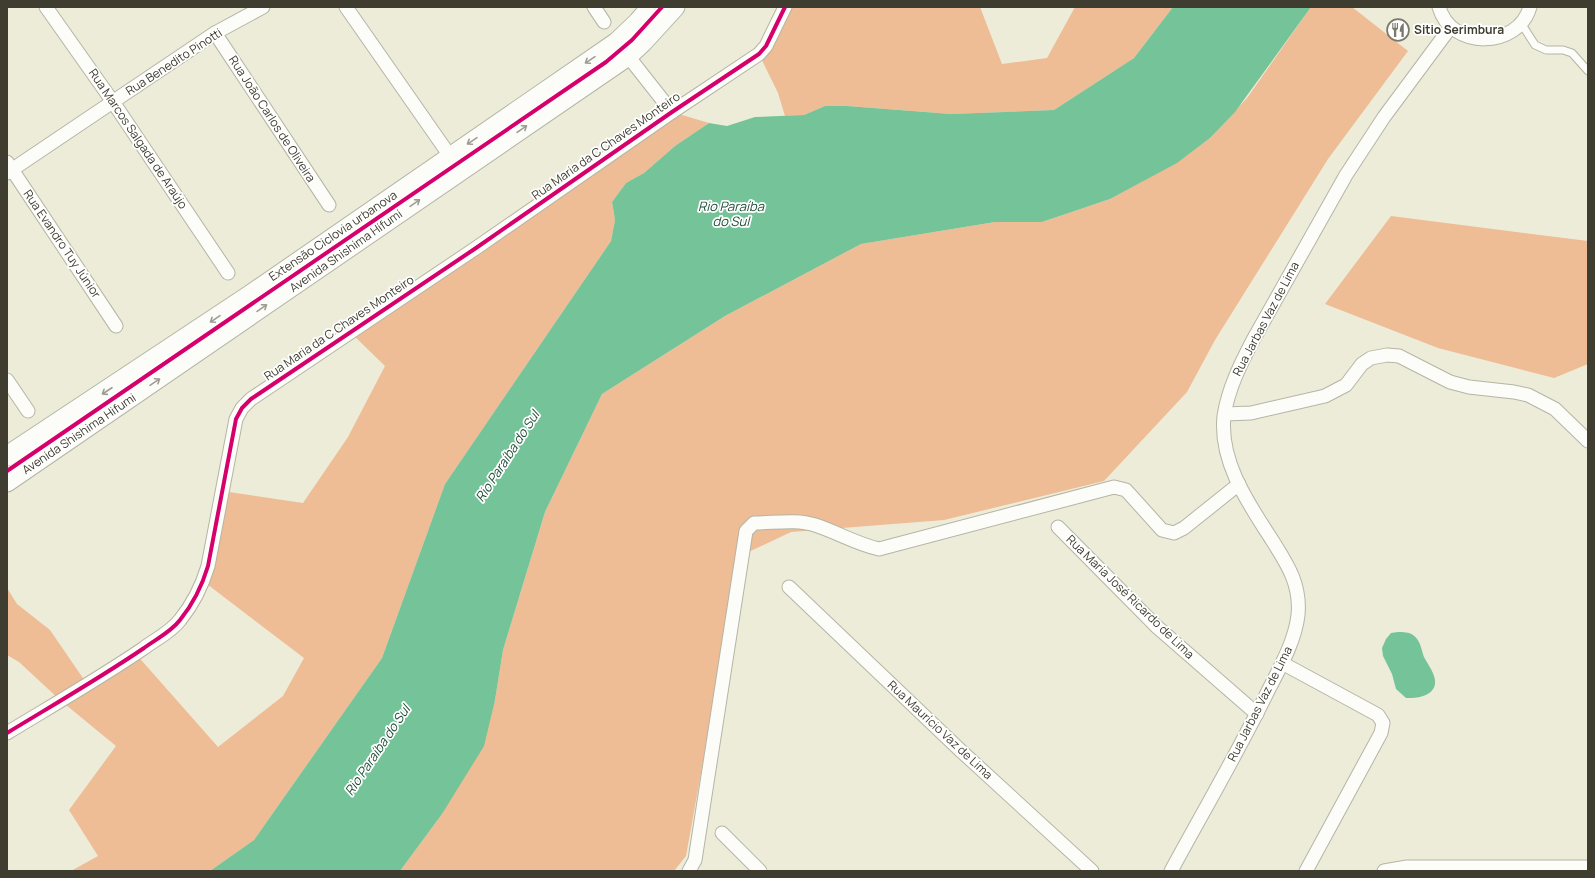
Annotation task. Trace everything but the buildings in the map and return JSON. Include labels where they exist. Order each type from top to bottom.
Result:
[{"type":"street","name":"Rua Marcos Salgada de Araújo","points":[[46,7],[113,102],[228,273]]},
{"type":"street","name":"Rua Benedito Pinotti","points":[[9,168],[113,102],[215,33],[263,7]]},
{"type":"street","points":[[346,7],[450,156]]},
{"type":"street","points":[[594,7],[604,22]]},
{"type":"street","name":"Avenida Shishima Hifumi","points":[[7,482],[622,49],[638,22],[651,7]]},
{"type":"street","name":"Avenida Shishima Hifumi","points":[[7,456],[187,338],[450,156],[622,49],[644,42],[675,7]]},
{"type":"street","name":"Rua Maria da C Chaves Monteiro","points":[[7,733],[113,668],[169,631],[180,621],[192,604],[203,581],[208,566],[236,418],[242,408],[251,399],[476,248],[672,112],[759,54],[766,46],[785,7]]},
{"type":"street","points":[[1439,7],[1450,28],[1467,36],[1486,39],[1504,35],[1521,24],[1530,7]]},
{"type":"street","name":"Rua Jarbas Vaz de Lima","points":[[1171,871],[1257,714],[1282,663],[1294,634],[1298,615],[1298,595],[1294,578],[1285,560],[1239,484],[1231,467],[1224,438],[1224,414],[1230,394],[1241,363],[1346,175],[1384,117],[1450,28]]},
{"type":"street","name":"Rua João Carlos de Oliveira","points":[[215,33],[329,205]]},
{"type":"street","points":[[622,49],[672,112]]},
{"type":"street","name":"Rua Evandro Tuy Júnior","points":[[9,168],[116,326]]},
{"type":"street","points":[[1224,414],[1250,413],[1325,396],[1346,385],[1362,364],[1371,358],[1388,354],[1399,356],[1450,382],[1469,387],[1528,395],[1555,409],[1588,441]]},
{"type":"street","points":[[7,380],[28,412]]},
{"type":"street","points":[[689,871],[694,860],[746,531],[754,523],[798,522],[815,525],[862,545],[879,549],[1114,487],[1126,490],[1162,530],[1174,533],[1184,528],[1239,484]]},
{"type":"street","name":"Rua Maria José Ricardo de Lima","points":[[1058,527],[1156,626],[1257,714]]},
{"type":"street","name":"Rua Maurício Vaz de Lima","points":[[789,587],[960,750],[1092,871]]},
{"type":"street","points":[[1282,663],[1378,715],[1383,723],[1382,733],[1306,871]]},
{"type":"street","points":[[722,833],[760,871]]},
{"type":"street","points":[[1384,871],[1408,867],[1588,867]]},
{"type":"lane","points":[[1521,24],[1535,45],[1546,50],[1563,50],[1572,53],[1588,71]]},
{"type":"shaded area","points":[[785,7],[980,7],[1002,64],[1047,58],[1075,7],[1173,7],[1134,58],[1054,110],[951,114],[847,106],[825,106],[804,115],[785,116],[778,93],[759,54]]},
{"type":"shaded area","points":[[1311,7],[1352,7],[1408,51],[1328,159],[1215,340],[1187,392],[1104,481],[944,520],[791,532],[740,556],[686,856],[674,871],[400,871],[442,814],[495,700],[503,650],[545,512],[602,394],[725,316],[861,244],[995,222],[1042,222],[1110,199],[1176,163],[1210,138],[1247,98]]},
{"type":"shaded area","points":[[672,112],[709,123],[675,146],[644,173],[626,183],[612,202],[615,220],[611,241],[445,484],[382,658],[254,840],[210,871],[71,871],[98,856],[69,810],[116,746],[60,700],[19,662],[7,655],[7,588],[17,604],[50,630],[87,684],[135,653],[218,747],[283,696],[304,658],[203,581],[222,491],[303,503],[348,437],[385,366],[350,332]]},
{"type":"shaded area","points":[[1391,216],[1588,241],[1588,364],[1554,378],[1438,348],[1325,304]]},
{"type":"water","name":"Rio Paraíba do Sul","points":[[1173,7],[1311,7],[1235,112],[1210,138],[1177,163],[1110,199],[1042,222],[995,222],[861,244],[725,316],[602,394],[545,512],[503,650],[495,700],[484,746],[442,814],[400,871],[210,871],[254,840],[382,658],[445,484],[611,241],[615,220],[612,202],[626,183],[644,173],[675,146],[709,123],[727,126],[755,117],[804,115],[825,106],[847,106],[951,114],[1054,110],[1134,58]]},
{"type":"water","points":[[1406,632],[1411,634],[1416,637],[1419,642],[1424,657],[1433,673],[1435,682],[1434,687],[1428,694],[1417,698],[1406,698],[1396,689],[1392,674],[1383,656],[1382,648],[1386,639],[1391,633]]},
{"type":"cycle path","name":"Extensão Ciclovia urbanova","points":[[7,471],[606,62],[632,40],[662,7]]},
{"type":"cycle path","points":[[7,733],[144,648],[172,628],[185,614],[197,594],[208,566],[236,419],[242,408],[251,399],[476,248],[672,112],[759,54],[766,46],[785,7]]},
{"type":"place","name":"Sitio Serimbura","points":[[1398,30]]}]
